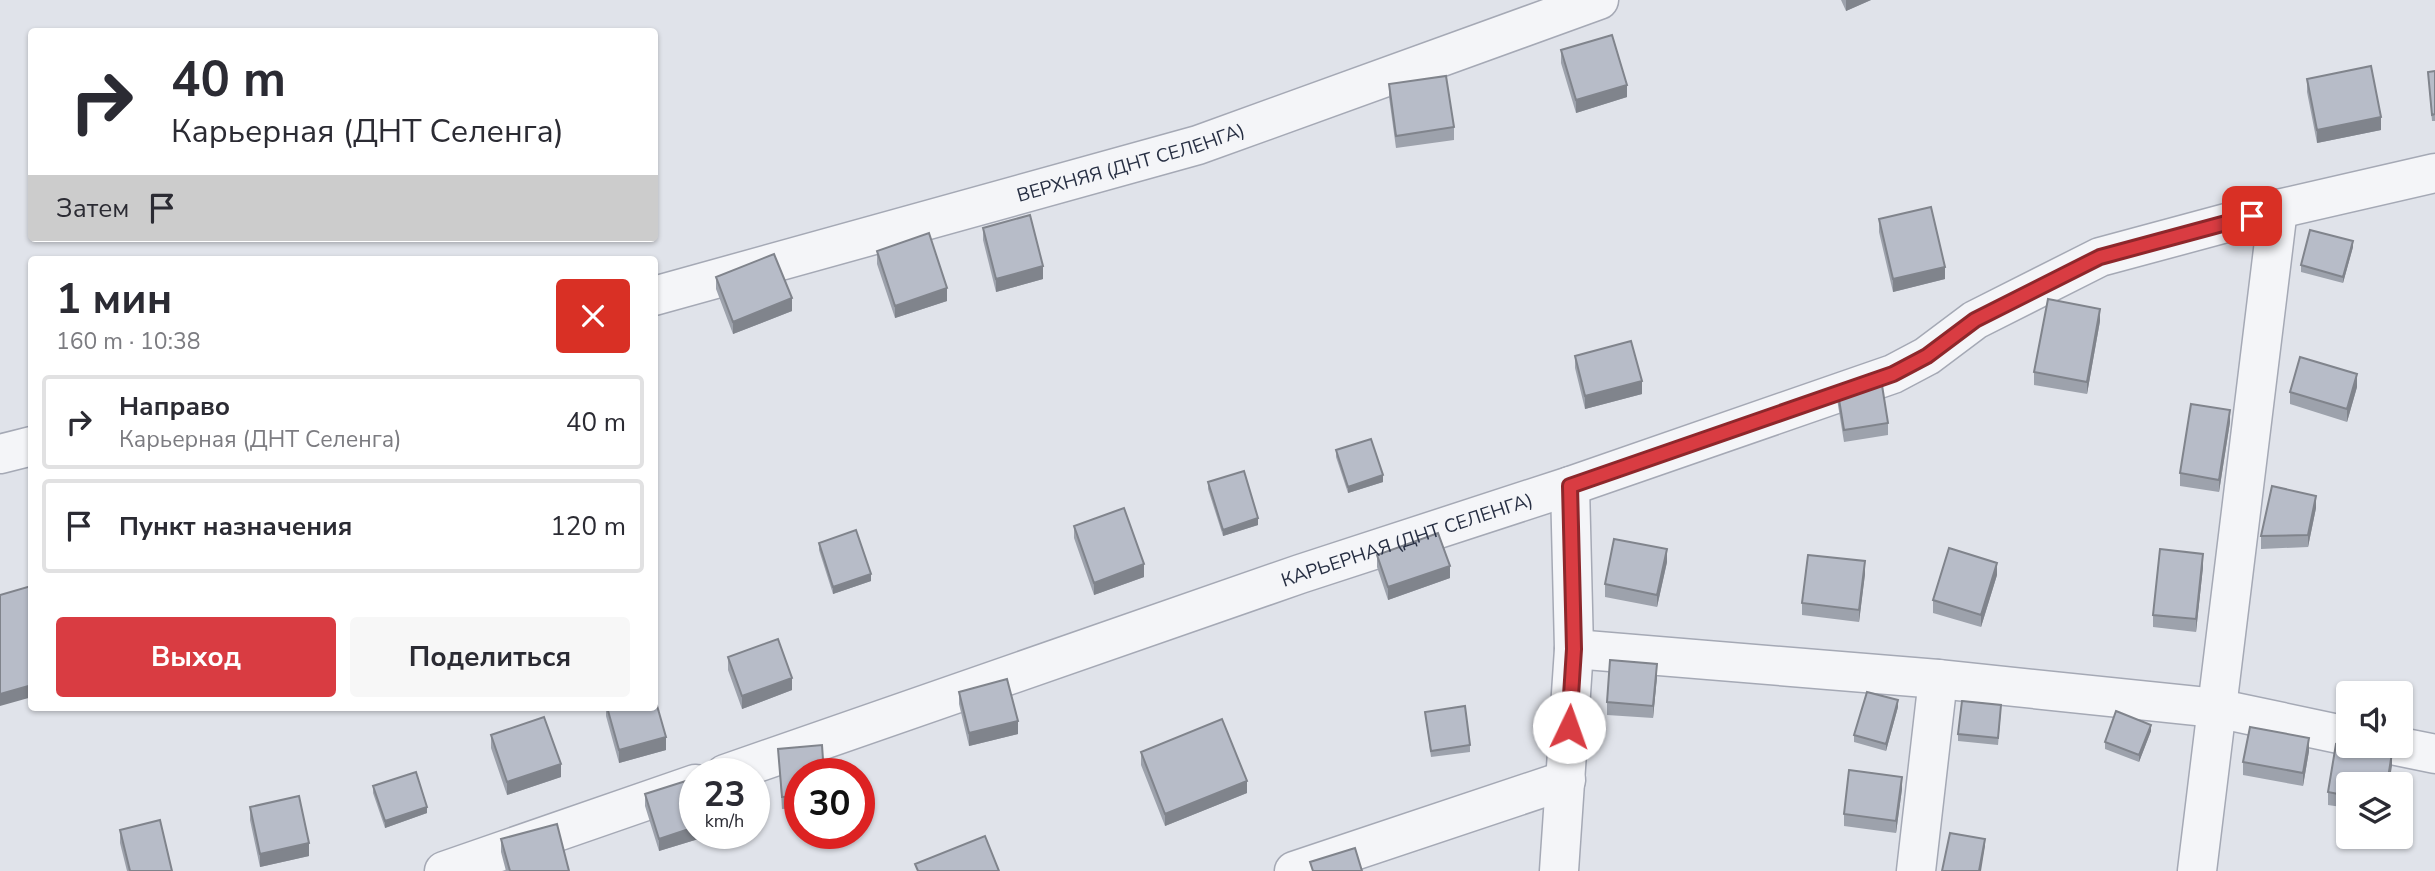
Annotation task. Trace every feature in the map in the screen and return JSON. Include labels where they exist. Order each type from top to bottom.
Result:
[{"type":"street","name":"ВЕРХНЯЯ (ДНТ СЕЛЕНГА)","points":[[658,295],[1198,145],[1599,0]]},
{"type":"street","name":"КАРЬЕРНАЯ (ДНТ СЕЛЕНГА)","points":[[770,758],[1300,574],[1570,486],[1893,374],[1927,356],[1975,320],[2100,257],[2278,209],[2435,173]]},
{"type":"street","points":[[2197,871],[2278,209]]},
{"type":"street","points":[[0,454],[28,447]]},
{"type":"street","points":[[1559,871],[1574,649],[1570,486]]},
{"type":"street","points":[[1574,649],[1938,679],[2216,708],[2336,733]]},
{"type":"street","points":[[1916,871],[1938,679]]},
{"type":"street","points":[[2413,749],[2435,754]]},
{"type":"street","points":[[1294,871],[1566,780]]},
{"type":"street","points":[[444,871],[679,790]]},
{"type":"building","points":[[1612,35],[1627,85],[1576,100],[1561,50]]},
{"type":"building","points":[[2371,66],[2381,117],[2317,130],[2307,79]]},
{"type":"building","points":[[2435,71],[2435,114],[2432,115],[2428,72]]},
{"type":"building","points":[[1446,76],[1454,127],[1396,136],[1389,84]]},
{"type":"building","points":[[1931,207],[1945,267],[1893,279],[1879,219]]},
{"type":"building","points":[[1030,215],[1043,266],[996,279],[983,228]]},
{"type":"building","points":[[2310,230],[2353,241],[2343,277],[2301,265]]},
{"type":"building","points":[[929,233],[947,288],[895,306],[877,251]]},
{"type":"building","points":[[774,254],[792,298],[733,322],[716,277]]},
{"type":"building","points":[[2048,299],[2100,309],[2087,382],[2034,372]]},
{"type":"building","points":[[1631,341],[1642,381],[1585,396],[1575,356]]},
{"type":"building","points":[[2300,357],[2357,374],[2347,409],[2290,392]]},
{"type":"building","points":[[1881,379],[1888,423],[1844,430],[1837,387]]},
{"type":"building","points":[[2191,404],[2230,410],[2219,480],[2180,473]]},
{"type":"building","points":[[1371,439],[1383,475],[1348,487],[1336,450]]},
{"type":"building","points":[[1244,471],[1258,518],[1223,530],[1208,482]]},
{"type":"building","points":[[2272,486],[2316,496],[2308,535],[2261,536]]},
{"type":"building","points":[[1124,508],[1144,564],[1094,583],[1074,526]]},
{"type":"building","points":[[856,530],[871,574],[833,587],[819,543]]},
{"type":"building","points":[[1438,533],[1450,566],[1388,587],[1377,555]]},
{"type":"building","points":[[1614,539],[1667,549],[1657,595],[1605,584]]},
{"type":"building","points":[[1949,548],[1997,563],[1981,615],[1933,600]]},
{"type":"building","points":[[2160,549],[2203,554],[2196,619],[2153,615]]},
{"type":"building","points":[[1808,555],[1865,561],[1859,610],[1802,603]]},
{"type":"building","points":[[28,587],[28,686],[0,694],[0,595]]},
{"type":"building","points":[[778,639],[792,678],[742,696],[728,657]]},
{"type":"building","points":[[1610,660],[1657,664],[1653,706],[1607,702]]},
{"type":"building","points":[[1007,679],[1018,721],[969,733],[959,692]]},
{"type":"building","points":[[1867,692],[1898,700],[1886,744],[1854,735]]},
{"type":"building","points":[[1962,701],[2001,705],[1998,738],[1958,734]]},
{"type":"building","points":[[1465,706],[1470,745],[1431,751],[1425,712]]},
{"type":"building","points":[[658,709],[666,737],[619,750],[608,711]]},
{"type":"building","points":[[2116,711],[2151,725],[2139,755],[2105,742]]},
{"type":"building","points":[[544,717],[561,764],[507,782],[491,735]]},
{"type":"building","points":[[1222,719],[1247,781],[1165,814],[1141,752]]},
{"type":"building","points":[[2250,727],[2309,738],[2303,773],[2243,762]]},
{"type":"building","points":[[2336,744],[2336,758],[2391,758],[2389,772],[2336,772],[2336,794],[2328,792]]},
{"type":"building","points":[[822,745],[823,758],[784,758],[784,797],[782,797],[778,749]]},
{"type":"building","points":[[1849,770],[1902,777],[1896,821],[1844,814]]},
{"type":"building","points":[[416,772],[427,807],[385,821],[373,786]]},
{"type":"building","points":[[679,783],[679,832],[659,839],[645,794]]},
{"type":"building","points":[[299,796],[309,843],[260,854],[250,807]]},
{"type":"building","points":[[160,820],[172,871],[130,871],[120,830]]},
{"type":"building","points":[[557,824],[569,871],[510,871],[501,839]]},
{"type":"building","points":[[1950,833],[1985,839],[1979,871],[1942,871]]},
{"type":"building","points":[[985,836],[999,871],[918,871],[915,864]]},
{"type":"building","points":[[1355,848],[1362,871],[1313,871],[1310,862]]},
{"type":"route","points":[[1569,727],[1574,649],[1570,486],[1893,374],[1927,356],[1975,320],[2100,257],[2252,216]]}]
